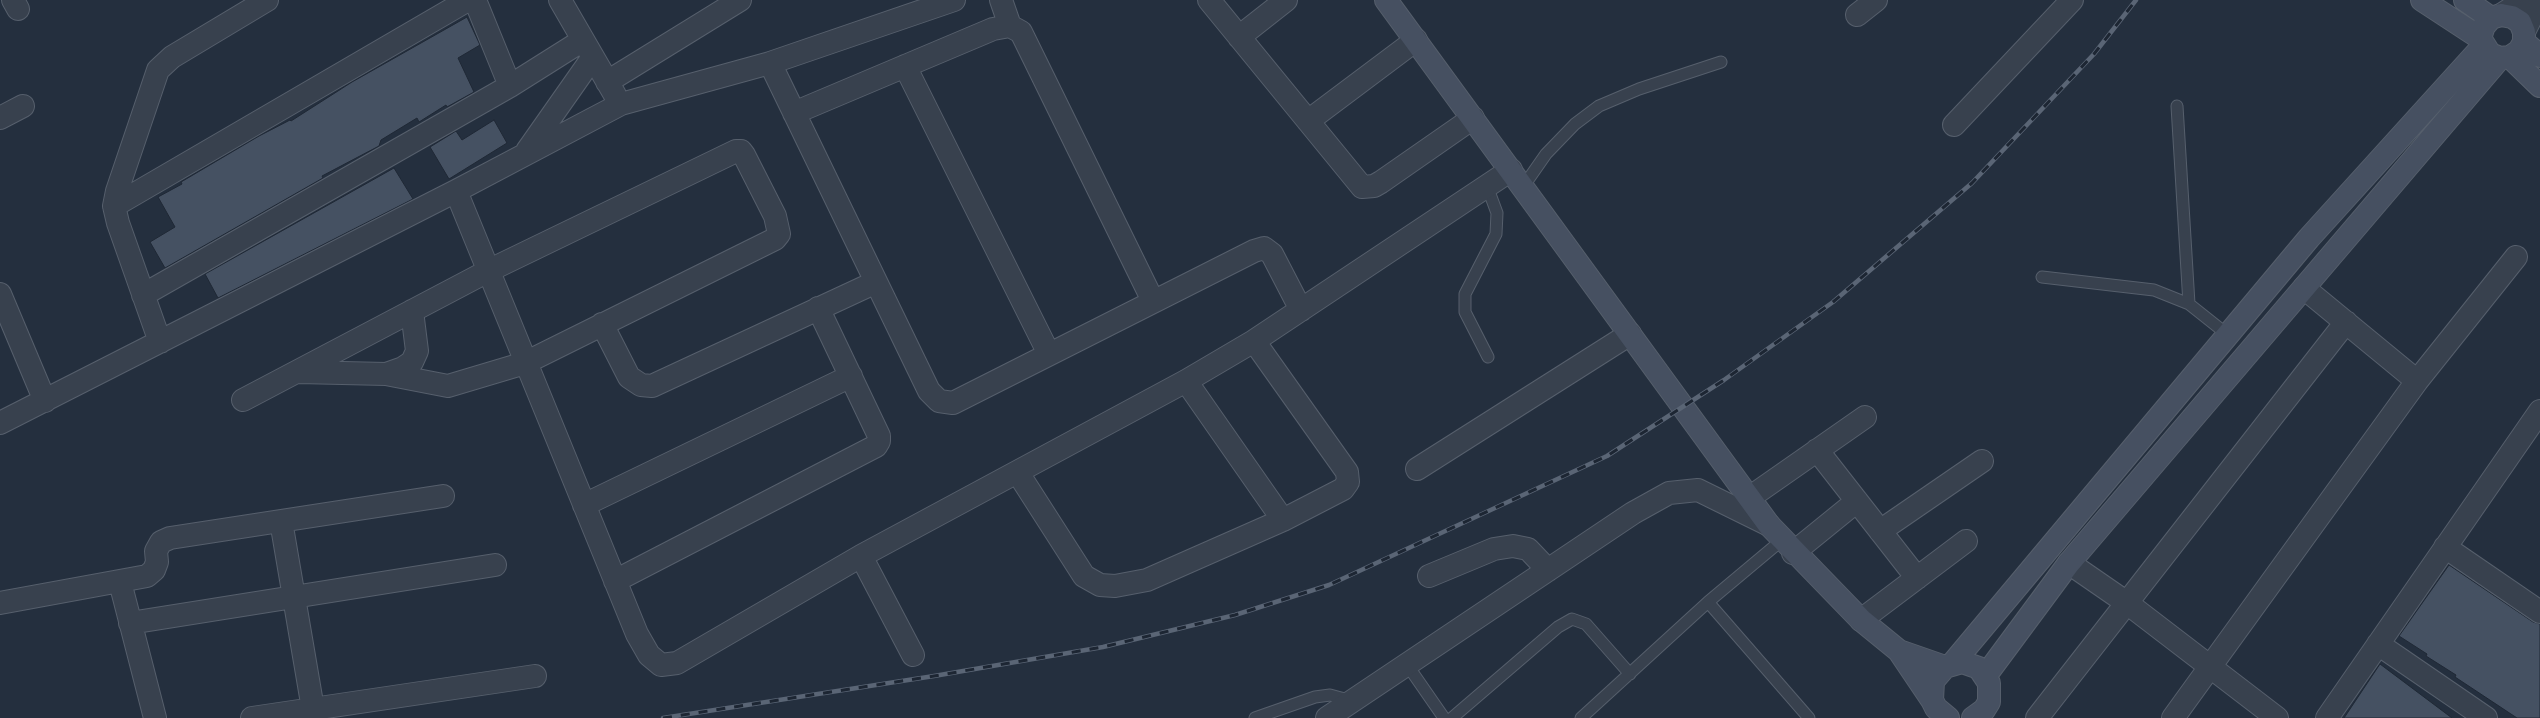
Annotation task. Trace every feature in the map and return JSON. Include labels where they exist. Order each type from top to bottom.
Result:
[{"type":"main road","points":[[1386,0],[1749,498],[1781,539],[1861,620],[1899,651],[1936,708],[1947,718]]},
{"type":"main road","points":[[2422,0],[2504,46],[2540,56]]},
{"type":"main road","points":[[1986,675],[2069,563],[2304,288],[2504,46],[2520,22],[2512,16],[2496,17],[2465,0]]},
{"type":"main road","points":[[2496,17],[2484,26],[2540,86]]},
{"type":"main road","points":[[1932,700],[1933,681],[1949,665],[2309,238],[2504,46]]},
{"type":"main road","points":[[1899,651],[1949,665],[1971,664],[1986,675],[1990,693],[1981,715]]},
{"type":"street","points":[[160,342],[118,223],[114,206],[150,87],[158,70],[172,57],[267,0]]},
{"type":"street","points":[[114,206],[468,0]]},
{"type":"street","points":[[475,0],[510,86]]},
{"type":"street","points":[[560,0],[621,104]]},
{"type":"street","points":[[608,82],[740,0]]},
{"type":"street","points":[[1001,0],[1010,26]]},
{"type":"street","points":[[1209,0],[1362,187],[1367,188],[1382,182],[1473,118]]},
{"type":"street","points":[[1239,37],[1286,0]]},
{"type":"street","points":[[1857,15],[1876,0]]},
{"type":"street","points":[[1954,125],[2072,0]]},
{"type":"street","points":[[2496,17],[2524,0]]},
{"type":"street","points":[[2504,46],[2540,0]]},
{"type":"street","points":[[0,424],[456,191],[621,104],[770,63],[948,1]]},
{"type":"street","points":[[794,113],[994,29],[1010,26],[1022,32],[1153,301]]},
{"type":"street","points":[[1308,121],[1416,40]]},
{"type":"street","points":[[143,295],[510,86],[588,49]]},
{"type":"street","points":[[523,155],[588,49]]},
{"type":"street","points":[[770,63],[929,391],[939,400],[953,403],[1240,256],[1264,248],[1272,254],[1301,310]]},
{"type":"street","points":[[905,66],[1049,354]]},
{"type":"street","points":[[0,118],[23,106]]},
{"type":"street","points":[[243,400],[488,271],[731,153],[741,151],[775,216],[779,234],[775,239],[525,363],[448,386],[386,374],[297,372]]},
{"type":"street","points":[[456,191],[636,634],[649,655],[661,665],[677,663],[861,556],[1018,473],[1186,381],[1301,310],[1486,186],[1517,179]]},
{"type":"street","points":[[2173,718],[2417,381],[2516,257]]},
{"type":"street","points":[[602,324],[629,377],[640,385],[652,386],[876,282]]},
{"type":"street","points":[[2304,288],[2417,381]]},
{"type":"street","points":[[0,294],[45,401]]},
{"type":"street","points":[[615,581],[876,446],[879,441],[879,436],[818,308]]},
{"type":"street","points":[[386,374],[412,362],[417,351],[412,311]]},
{"type":"street","points":[[2037,718],[2346,322]]},
{"type":"street","points":[[1417,469],[1630,334]]},
{"type":"street","points":[[1018,473],[1069,556],[1084,576],[1100,586],[1115,586],[1147,580],[1284,520],[1343,489],[1348,482],[1347,472],[1254,340]]},
{"type":"street","points":[[584,505],[850,376]]},
{"type":"street","points":[[1186,381],[1284,520]]},
{"type":"street","points":[[2327,718],[2540,411]]},
{"type":"street","points":[[1749,498],[1865,417]]},
{"type":"street","points":[[1817,450],[1917,578]]},
{"type":"street","points":[[1880,531],[1982,461]]},
{"type":"street","points":[[1326,718],[1408,666],[1633,513],[1669,493],[1698,490],[1781,539],[1857,501]]},
{"type":"street","points":[[0,603],[147,576],[154,570],[157,562],[156,550],[161,542],[170,538],[443,496]]},
{"type":"street","points":[[281,521],[313,709]]},
{"type":"street","points":[[1861,620],[1966,541]]},
{"type":"street","points":[[1429,576],[1494,549],[1513,546],[1528,549],[1548,570]]},
{"type":"street","points":[[2446,547],[2540,612]]},
{"type":"street","points":[[861,556],[913,655]]},
{"type":"street","points":[[2069,563],[2127,603],[2210,665],[2277,718]]},
{"type":"street","points":[[130,623],[495,565]]},
{"type":"street","points":[[120,582],[155,718]]},
{"type":"street","points":[[2378,644],[2486,718]]},
{"type":"street","points":[[252,718],[535,676]]},
{"type":"lane","points":[[1517,179],[1546,154],[1575,124],[1599,106],[1638,90],[1721,62]]},
{"type":"lane","points":[[2177,106],[2189,304]]},
{"type":"lane","points":[[1486,186],[1497,213],[1496,234],[1465,294],[1465,312],[1488,357]]},
{"type":"lane","points":[[2042,277],[2154,290],[2189,304],[2228,334]]},
{"type":"lane","points":[[1581,718],[1708,602],[1781,539]]},
{"type":"lane","points":[[1708,602],[1809,718]]},
{"type":"lane","points":[[1452,718],[1558,627],[1572,619],[1586,624],[1630,674]]},
{"type":"lane","points":[[1408,666],[1444,718]]},
{"type":"lane","points":[[1255,718],[1315,697],[1330,694],[1353,701]]},
{"type":"building","points":[[467,17],[480,45],[458,58],[474,92],[447,107],[446,105],[419,122],[417,118],[381,140],[379,146],[322,176],[323,178],[165,268],[150,242],[175,227],[158,197],[182,184],[181,182],[259,136],[290,120],[291,121],[352,82]]},
{"type":"building","points":[[494,120],[507,143],[449,179],[430,147],[456,131],[462,140]]},
{"type":"building","points":[[394,168],[413,199],[218,298],[205,274]]},
{"type":"building","points":[[2449,565],[2533,622],[2540,624],[2540,718],[2517,718],[2455,677],[2456,675],[2426,656],[2427,654],[2399,636]]},
{"type":"building","points":[[2380,664],[2452,718],[2344,718]]},
{"type":"railway","points":[[663,718],[934,676],[1103,647],[1235,615],[1329,585],[1607,456],[1724,380],[1833,302],[1972,183],[2094,54],[2136,0]]}]
